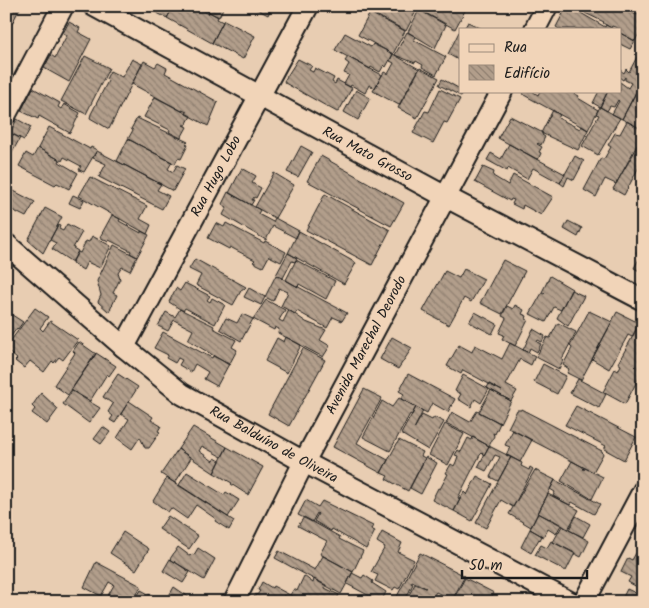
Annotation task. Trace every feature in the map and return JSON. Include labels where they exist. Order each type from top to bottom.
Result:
[{"type":"street","points":[[6,114],[63,6]]},
{"type":"street","name":"Rua Mato Grosso","points":[[94,6],[446,197],[643,300]]},
{"type":"street","name":"Rua Hugo Lobo","points":[[124,347],[308,6]]},
{"type":"street","points":[[536,28],[547,6]]},
{"type":"street","name":"Avenida Marechal Deorodo","points":[[234,602],[304,462],[501,92]]},
{"type":"street","name":"Rua Balduíno de Oliveira","points":[[6,244],[124,347],[182,394],[304,462],[570,602]]},
{"type":"street","points":[[584,602],[643,491]]},
{"type":"building","points":[[6,6],[21,6],[7,33],[6,32]]},
{"type":"building","points":[[154,6],[174,6],[167,18],[153,11]]},
{"type":"building","points":[[174,6],[193,6],[197,8],[198,6],[208,14],[209,12],[218,17],[217,19],[223,22],[212,43],[167,18]]},
{"type":"building","points":[[198,6],[224,6],[219,17]]},
{"type":"building","points":[[251,6],[277,6],[275,9],[272,7],[268,15]]},
{"type":"building","points":[[364,6],[404,6],[415,13],[406,31],[363,8]]},
{"type":"building","points":[[420,6],[467,7],[455,29],[418,9]]},
{"type":"building","points":[[567,6],[571,6],[605,27],[606,25],[611,28],[558,28],[556,27]]},
{"type":"building","points":[[589,6],[621,6],[636,15],[641,6],[643,6],[643,26],[635,41],[622,34],[622,28],[612,26],[611,28],[604,22],[585,13]]},
{"type":"building","points":[[419,10],[446,25],[435,48],[408,32]]},
{"type":"building","points":[[370,13],[405,31],[393,54],[358,35]]},
{"type":"building","points":[[224,20],[255,36],[243,59],[212,43]]},
{"type":"building","points":[[69,22],[80,28],[78,32],[91,39],[69,82],[44,68],[51,55],[55,58],[67,35],[63,33]]},
{"type":"building","points":[[468,22],[480,28],[465,28]]},
{"type":"building","points":[[407,32],[416,37],[414,40],[446,57],[436,75],[416,61],[415,63],[395,55]]},
{"type":"building","points":[[459,32],[459,60],[448,54]]},
{"type":"building","points":[[345,33],[371,47],[373,44],[393,54],[386,67],[384,65],[380,72],[371,67],[370,69],[335,50]]},
{"type":"building","points":[[622,34],[635,41],[630,49],[622,45]]},
{"type":"building","points":[[393,54],[419,69],[399,105],[373,91],[384,72],[388,74],[394,63],[390,61]]},
{"type":"building","points":[[638,55],[643,56],[643,80],[622,119],[612,114],[618,100],[614,107],[610,106],[607,111],[600,107],[608,92],[622,92],[622,84],[628,88],[631,83],[625,80],[625,77],[622,79],[622,72],[624,73],[626,69],[629,72]]},
{"type":"building","points":[[85,56],[109,68],[86,114],[61,101]]},
{"type":"building","points":[[348,57],[382,75],[375,88],[369,85],[365,93],[351,85],[350,87],[344,84],[349,75],[344,73],[349,64],[345,61]]},
{"type":"building","points":[[132,59],[142,64],[109,129],[90,118],[91,114],[108,81],[106,79],[110,71],[122,77]]},
{"type":"building","points":[[298,59],[312,66],[309,70],[313,72],[315,68],[334,78],[332,82],[335,84],[337,80],[352,88],[339,111],[337,112],[285,83],[284,81]]},
{"type":"building","points":[[144,61],[155,67],[158,63],[167,68],[165,73],[218,102],[208,126],[186,114],[187,112],[132,84]]},
{"type":"building","points":[[420,68],[439,78],[417,118],[398,108]]},
{"type":"building","points":[[442,79],[459,88],[459,92],[463,92],[461,96],[439,85]]},
{"type":"building","points":[[640,84],[643,85],[643,130],[622,119]]},
{"type":"building","points":[[33,88],[60,103],[58,107],[61,109],[64,104],[80,113],[70,133],[39,116],[38,119],[21,111]]},
{"type":"building","points":[[440,89],[460,99],[447,123],[444,122],[433,143],[413,133],[425,111],[429,112]]},
{"type":"building","points":[[356,90],[370,98],[358,120],[344,112]]},
{"type":"building","points":[[523,92],[534,92],[538,95],[540,92],[572,92],[598,110],[588,130],[524,95]]},
{"type":"building","points":[[598,92],[608,92],[600,107],[593,103]]},
{"type":"building","points":[[155,97],[191,116],[186,125],[183,125],[187,127],[181,138],[169,132],[170,130],[144,117]]},
{"type":"building","points":[[600,107],[620,118],[598,155],[582,146],[599,115],[596,114]]},
{"type":"building","points":[[553,110],[560,115],[558,118],[580,129],[582,126],[588,130],[578,150],[541,133]]},
{"type":"building","points":[[510,116],[543,133],[542,135],[545,137],[541,145],[537,144],[542,147],[538,160],[498,138]]},
{"type":"building","points":[[137,118],[188,142],[181,159],[178,158],[175,164],[128,139]]},
{"type":"building","points":[[17,119],[31,127],[24,140],[10,133]]},
{"type":"building","points":[[627,121],[643,130],[643,134],[616,184],[605,179],[596,197],[584,190],[601,158],[604,159],[611,147],[608,145],[615,133],[620,134]]},
{"type":"building","points":[[49,127],[90,149],[91,147],[97,150],[84,172],[79,170],[81,166],[64,157],[62,161],[38,148]]},
{"type":"building","points":[[10,133],[20,138],[8,160],[6,159],[6,140]]},
{"type":"building","points":[[643,137],[643,169],[639,167],[624,195],[613,189]]},
{"type":"building","points":[[128,139],[172,162],[168,169],[173,172],[177,165],[185,169],[173,191],[117,161]]},
{"type":"building","points":[[509,144],[565,174],[560,183],[533,168],[527,179],[508,168],[507,171],[487,160],[491,153],[501,159]]},
{"type":"building","points":[[301,146],[312,152],[298,177],[287,172]]},
{"type":"building","points":[[38,148],[78,173],[69,189],[57,183],[55,185],[19,166],[26,153],[33,157]]},
{"type":"building","points":[[97,151],[161,184],[157,190],[169,196],[162,209],[99,177],[106,164],[93,158]]},
{"type":"building","points":[[321,156],[404,203],[391,226],[307,181]]},
{"type":"building","points":[[575,156],[584,161],[574,180],[568,177],[564,186],[560,183]]},
{"type":"building","points":[[483,167],[494,172],[493,176],[508,185],[513,175],[553,197],[541,215],[523,205],[522,209],[512,204],[514,200],[511,199],[510,201],[475,182]]},
{"type":"building","points":[[242,168],[256,176],[252,183],[261,188],[256,198],[254,197],[252,200],[254,200],[251,205],[229,193]]},
{"type":"building","points":[[274,173],[294,185],[275,218],[255,207]]},
{"type":"building","points":[[90,177],[147,206],[140,219],[151,225],[147,234],[79,196]]},
{"type":"building","points":[[6,187],[35,202],[26,217],[6,207]]},
{"type":"building","points":[[228,192],[260,210],[258,214],[273,222],[275,218],[299,231],[296,238],[273,226],[266,240],[223,215],[227,207],[222,204]]},
{"type":"building","points":[[325,194],[390,230],[372,265],[306,230]]},
{"type":"building","points":[[73,195],[84,200],[80,208],[69,203]]},
{"type":"building","points":[[45,208],[62,217],[43,253],[28,240]]},
{"type":"building","points":[[112,215],[141,233],[141,231],[149,235],[137,257],[130,253],[131,251],[100,237]]},
{"type":"building","points":[[568,221],[582,228],[578,237],[564,229]]},
{"type":"building","points":[[216,223],[224,227],[226,223],[286,252],[281,262],[269,256],[263,267],[253,262],[255,260],[208,238]]},
{"type":"building","points":[[67,224],[82,232],[73,248],[78,251],[72,262],[52,249],[56,243],[50,240],[58,225],[60,226],[59,229],[63,231]]},
{"type":"building","points":[[299,231],[356,263],[344,284],[288,253]]},
{"type":"building","points":[[92,236],[111,246],[100,268],[87,262],[83,270],[72,263],[86,241],[89,242]]},
{"type":"building","points":[[641,243],[643,244],[643,273],[634,268],[641,255],[636,253]]},
{"type":"building","points":[[114,245],[137,257],[130,271],[122,267],[118,273],[120,279],[113,293],[117,295],[109,312],[98,302],[101,295],[97,281]]},
{"type":"building","points":[[288,253],[297,258],[295,262],[292,261],[283,278],[276,275]]},
{"type":"building","points":[[195,259],[246,287],[242,289],[233,305],[196,285],[201,275],[189,269]]},
{"type":"building","points":[[296,260],[335,281],[326,299],[299,284],[298,287],[286,280]]},
{"type":"building","points":[[503,260],[525,271],[502,314],[480,303]]},
{"type":"building","points":[[464,269],[484,279],[471,302],[464,298],[449,325],[423,311],[445,271],[459,278]]},
{"type":"building","points":[[276,275],[347,313],[342,321],[333,317],[327,328],[297,311],[295,314],[281,306],[288,292],[279,288],[273,301],[265,297]]},
{"type":"building","points":[[550,276],[572,289],[561,310],[554,307],[546,322],[530,314],[542,293],[545,293],[542,292]]},
{"type":"building","points":[[185,283],[210,296],[207,300],[210,302],[212,298],[225,305],[215,324],[185,308],[183,311],[169,302],[176,288],[180,291]]},
{"type":"building","points":[[249,288],[265,297],[261,305],[244,297]]},
{"type":"building","points":[[571,290],[584,296],[568,326],[557,318]]},
{"type":"building","points":[[266,300],[285,310],[279,320],[283,322],[289,310],[306,322],[326,330],[320,340],[330,346],[323,357],[278,333],[279,329],[275,327],[274,330],[253,319]]},
{"type":"building","points":[[515,305],[524,310],[522,314],[527,316],[526,319],[528,320],[515,346],[502,339],[504,335],[499,333],[506,318],[502,316],[507,306],[513,309]]},
{"type":"building","points":[[35,308],[48,317],[40,328],[43,331],[50,321],[78,340],[63,360],[59,357],[54,363],[52,361],[44,372],[30,361],[24,368],[6,350],[6,347]]},
{"type":"building","points":[[180,309],[214,326],[213,328],[236,340],[232,347],[237,350],[229,365],[188,340],[193,330],[174,320],[168,331],[158,326],[166,312],[175,317]]},
{"type":"building","points":[[6,311],[23,322],[6,343]]},
{"type":"building","points":[[589,311],[612,322],[581,380],[567,373],[569,369],[563,365],[572,348],[570,346]]},
{"type":"building","points":[[475,312],[497,324],[492,334],[469,322]]},
{"type":"building","points":[[617,312],[639,323],[632,337],[628,335],[609,369],[592,359]]},
{"type":"building","points":[[242,314],[253,319],[241,341],[220,329],[226,318],[237,323]]},
{"type":"building","points":[[558,323],[576,332],[559,369],[536,357],[547,337],[550,338]]},
{"type":"building","points":[[639,325],[643,327],[643,370],[625,404],[603,392],[615,369],[618,371],[621,365],[618,363]]},
{"type":"building","points":[[533,329],[545,336],[542,342],[538,340],[537,342],[541,344],[537,352],[530,348],[528,353],[523,350]]},
{"type":"building","points":[[163,332],[212,358],[213,356],[229,364],[217,386],[204,379],[208,372],[195,364],[191,372],[179,365],[182,360],[178,358],[175,363],[166,358],[168,355],[154,348]]},
{"type":"building","points":[[286,337],[301,345],[287,373],[265,361],[277,338],[284,342]]},
{"type":"building","points":[[392,337],[412,348],[398,369],[380,359]]},
{"type":"building","points":[[79,342],[96,354],[68,395],[54,385],[75,353],[73,351]]},
{"type":"building","points":[[510,343],[535,356],[531,365],[520,359],[506,385],[517,391],[511,401],[487,388],[489,384],[463,370],[461,374],[447,366],[459,345],[472,352],[475,345],[502,359]]},
{"type":"building","points":[[303,348],[325,360],[289,426],[268,414]]},
{"type":"building","points":[[96,353],[116,366],[109,376],[107,374],[90,401],[71,390]]},
{"type":"building","points":[[543,364],[566,376],[557,394],[534,382]]},
{"type":"building","points":[[118,374],[138,387],[115,423],[110,420],[113,416],[108,412],[113,404],[103,397]]},
{"type":"building","points":[[408,374],[455,399],[448,412],[432,403],[427,413],[401,399],[404,394],[399,391]]},
{"type":"building","points":[[463,375],[489,389],[481,403],[475,399],[471,407],[458,399],[461,394],[455,391]]},
{"type":"building","points":[[578,379],[606,394],[599,408],[570,393]]},
{"type":"building","points":[[364,389],[382,398],[357,443],[388,460],[381,473],[333,447]]},
{"type":"building","points":[[491,390],[511,401],[500,423],[479,412]]},
{"type":"building","points":[[72,391],[100,408],[89,423],[63,404]]},
{"type":"building","points":[[41,393],[58,409],[47,424],[32,413],[35,409],[32,406]]},
{"type":"building","points":[[399,398],[416,407],[412,415],[410,414],[390,451],[363,437],[382,401],[392,407]]},
{"type":"building","points":[[129,401],[153,417],[151,420],[161,426],[158,431],[160,432],[149,448],[145,448],[140,437],[132,449],[117,438],[129,419],[121,414]]},
{"type":"building","points":[[576,406],[636,437],[624,460],[604,449],[606,446],[565,425]]},
{"type":"building","points":[[416,407],[423,411],[414,429],[422,415],[432,420],[434,417],[444,422],[428,450],[401,434]]},
{"type":"building","points":[[521,409],[602,451],[603,454],[593,472],[508,428],[517,410]]},
{"type":"building","points":[[477,411],[500,423],[495,434],[493,433],[494,436],[489,446],[446,423],[452,412],[470,422]]},
{"type":"building","points":[[445,424],[464,434],[448,465],[429,455]]},
{"type":"building","points":[[103,427],[110,432],[101,444],[94,439]]},
{"type":"building","points":[[193,427],[227,447],[222,457],[202,446],[199,451],[213,461],[215,458],[220,461],[214,473],[178,449]]},
{"type":"building","points":[[513,430],[532,440],[520,462],[506,455],[510,447],[505,445]]},
{"type":"building","points":[[473,437],[489,446],[484,455],[482,453],[480,455],[458,498],[460,499],[454,511],[432,500],[448,474],[446,473],[451,464],[454,466],[458,456],[455,455],[458,450],[461,452],[468,438],[472,440]]},
{"type":"building","points":[[399,440],[423,452],[421,456],[425,458],[408,491],[386,479],[388,476],[381,473]]},
{"type":"building","points":[[489,446],[511,457],[498,481],[490,477],[500,457],[495,455],[486,471],[478,467]]},
{"type":"building","points":[[227,447],[263,467],[248,495],[214,473]]},
{"type":"building","points":[[178,449],[191,458],[175,483],[161,474]]},
{"type":"building","points":[[426,457],[437,463],[421,494],[410,488]]},
{"type":"building","points":[[511,457],[522,463],[521,466],[529,470],[530,467],[533,469],[513,507],[501,500],[486,528],[476,523]]},
{"type":"building","points":[[572,461],[583,467],[584,470],[585,468],[603,477],[592,499],[561,481]]},
{"type":"building","points":[[535,470],[555,480],[531,527],[509,514]]},
{"type":"building","points":[[187,472],[224,495],[226,492],[239,500],[228,517],[179,485]]},
{"type":"building","points":[[477,476],[492,484],[472,521],[454,511],[464,492],[467,495]]},
{"type":"building","points":[[167,478],[234,521],[229,530],[196,505],[187,519],[171,508],[168,512],[153,501]]},
{"type":"building","points":[[555,480],[600,504],[594,514],[572,502],[570,505],[553,496],[555,492],[550,489]]},
{"type":"building","points":[[548,494],[579,510],[568,529],[538,513]]},
{"type":"building","points":[[306,500],[318,507],[322,501],[373,526],[371,529],[375,531],[366,549],[314,521],[317,513],[312,522],[298,515]]},
{"type":"building","points":[[538,513],[561,525],[556,534],[548,529],[544,537],[530,529]]},
{"type":"building","points":[[168,516],[198,536],[189,549],[159,529]]},
{"type":"building","points":[[576,516],[590,524],[583,537],[569,530]]},
{"type":"building","points":[[304,517],[340,537],[339,539],[363,551],[353,572],[320,554],[327,541],[298,526]]},
{"type":"building","points":[[562,526],[589,541],[581,557],[553,542]]},
{"type":"building","points":[[530,529],[542,536],[531,553],[521,547]]},
{"type":"building","points":[[123,532],[149,549],[136,570],[110,553]]},
{"type":"building","points":[[382,532],[402,543],[398,552],[414,560],[399,589],[395,587],[393,590],[375,581],[378,575],[371,572],[385,547],[377,542]]},
{"type":"building","points":[[551,541],[575,553],[566,571],[535,555],[541,545],[547,548]]},
{"type":"building","points":[[178,547],[190,556],[194,555],[198,548],[215,559],[204,580],[170,559]]},
{"type":"building","points":[[279,551],[315,570],[323,556],[353,572],[341,594],[275,558]]},
{"type":"building","points":[[420,553],[465,576],[452,600],[436,592],[434,595],[447,602],[405,602],[415,584],[426,588],[412,581],[411,583],[413,584],[404,602],[394,602]]},
{"type":"building","points":[[636,553],[643,557],[643,583],[639,588],[628,582],[631,577],[621,572],[628,558],[632,560]]},
{"type":"building","points":[[170,559],[190,572],[183,583],[163,571]]},
{"type":"building","points":[[96,562],[141,586],[133,602],[111,602],[106,599],[114,585],[109,582],[101,596],[84,587]]},
{"type":"building","points":[[352,573],[362,578],[364,575],[386,592],[381,602],[347,584]]},
{"type":"building","points":[[304,576],[313,583],[314,579],[326,585],[325,588],[339,595],[335,602],[303,602],[290,595],[294,589],[297,591]]},
{"type":"building","points":[[465,578],[494,593],[489,602],[460,602],[454,598]]},
{"type":"building","points":[[262,582],[303,602],[282,602],[284,595],[281,602],[252,602],[260,591],[258,590]]},
{"type":"building","points":[[174,587],[193,600],[193,602],[166,601]]},
{"type":"building","points":[[627,589],[640,595],[643,590],[643,602],[621,601]]},
{"type":"building","points":[[141,590],[163,602],[134,602]]}]
